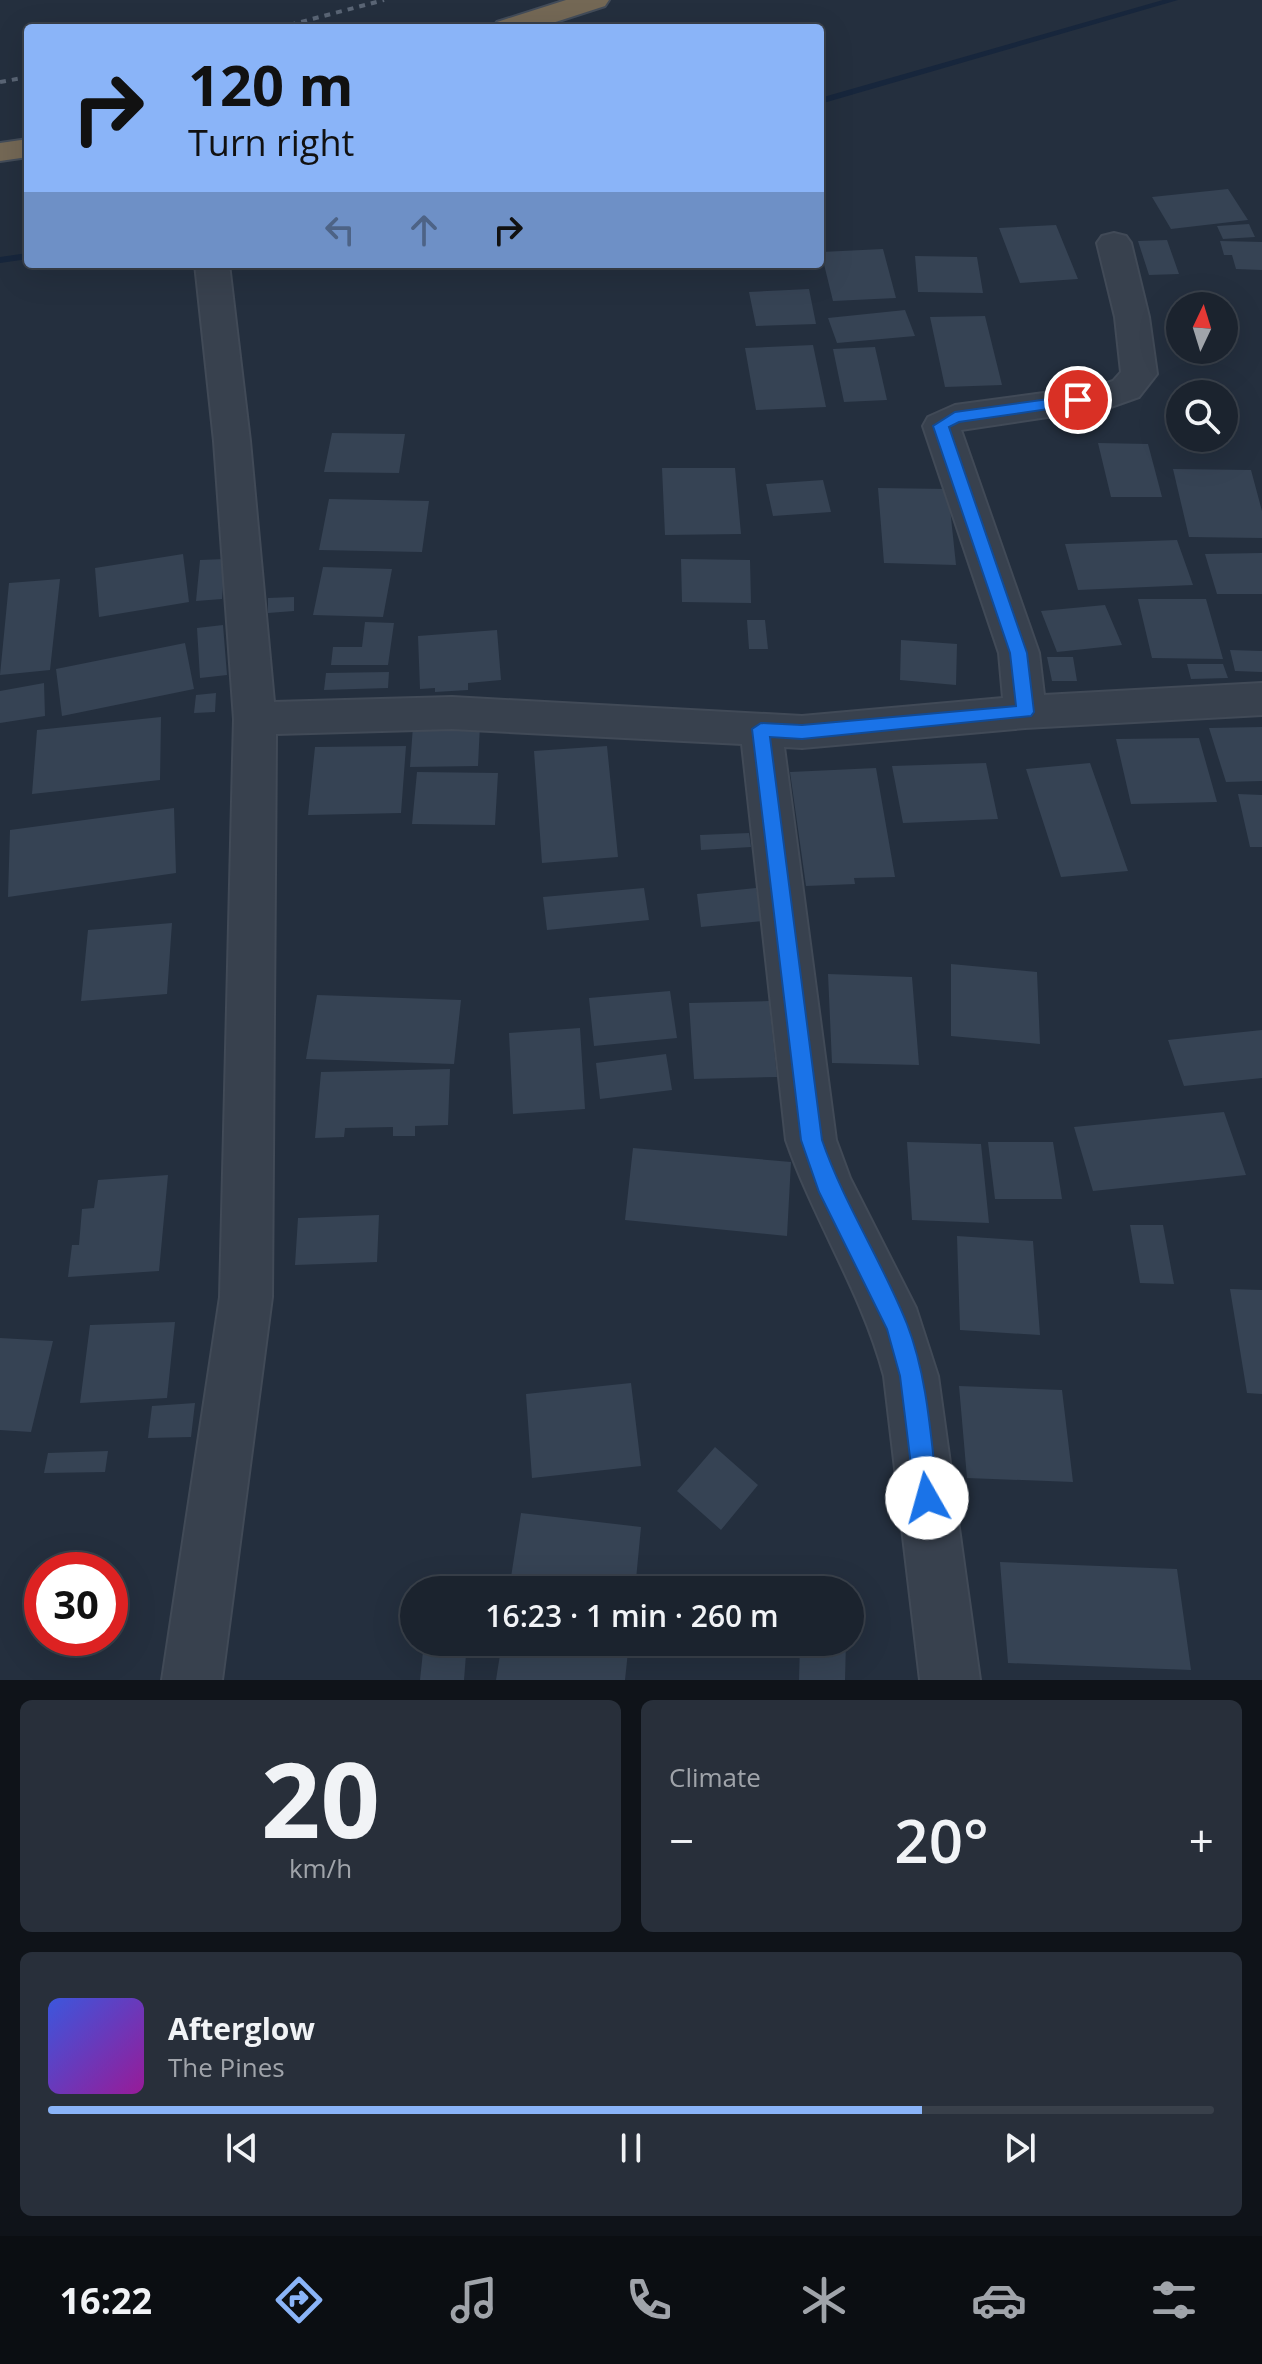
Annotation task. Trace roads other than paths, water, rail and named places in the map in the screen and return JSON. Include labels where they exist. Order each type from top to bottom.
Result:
[{"type":"highway","points":[[520,24],[595,0]]},
{"type":"highway","points":[[0,152],[24,149]]},
{"type":"street","points":[[1025,712],[1019,653],[941,426],[955,417],[1108,396],[1126,389],[1139,374],[1132,317],[1114,243]]},
{"type":"street","points":[[192,1680],[246,1297],[255,719],[232,441],[212,268]]},
{"type":"street","points":[[255,719],[452,713],[802,732],[1025,712],[1262,699]]},
{"type":"street","points":[[761,729],[811,1140],[827,1185],[897,1326],[911,1376],[950,1680]]},
{"type":"waterway","points":[[824,100],[1173,0]]},
{"type":"waterway","points":[[0,260],[24,257]]},
{"type":"railway","points":[[293,24],[384,0]]},
{"type":"railway","points":[[0,82],[24,78]]}]
